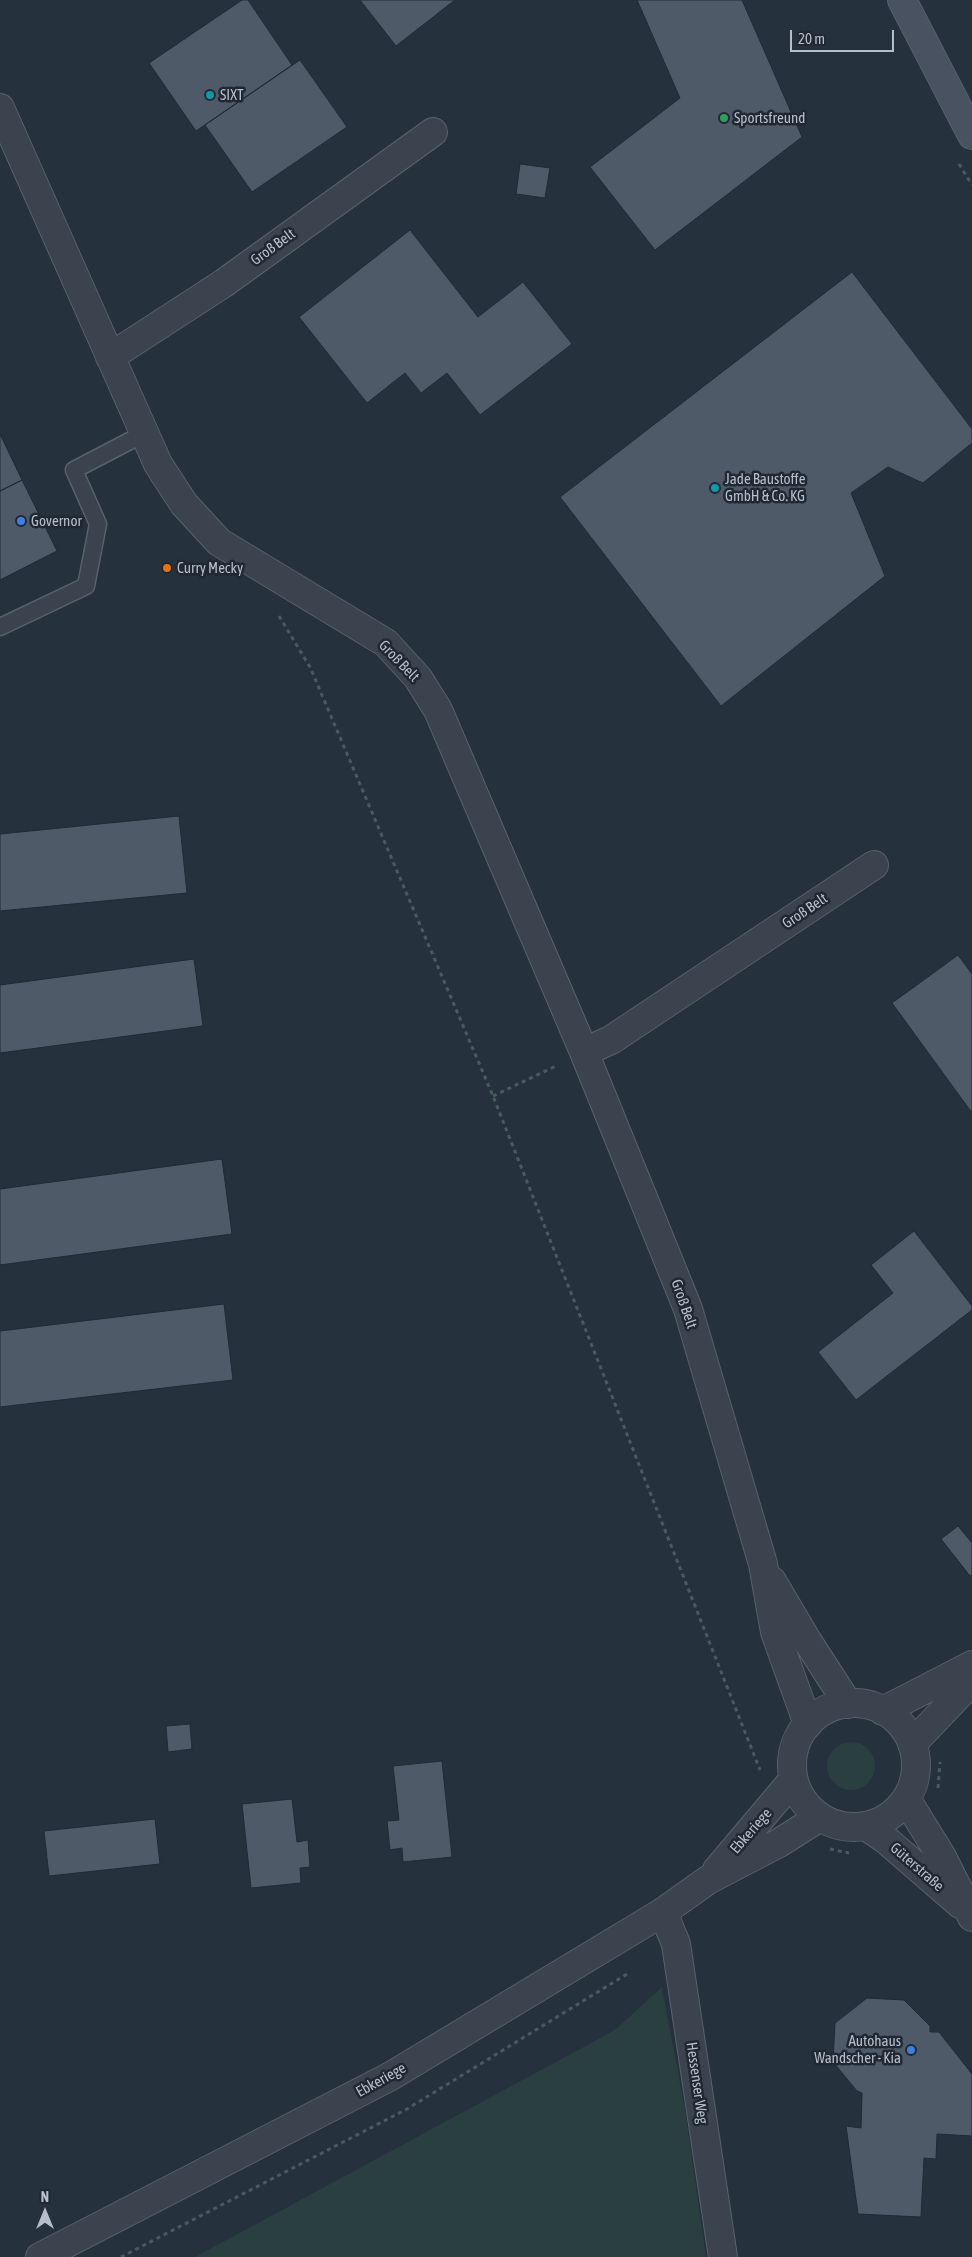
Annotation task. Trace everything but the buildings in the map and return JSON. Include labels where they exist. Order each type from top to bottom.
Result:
[{"type":"main road","points":[[902,0],[972,135]]},
{"type":"street","name":"Groß Belt","points":[[0,108],[158,464],[184,504],[218,542],[386,643],[418,678],[438,710],[584,1052],[688,1309],[763,1564],[775,1632],[808,1724]]},
{"type":"street","name":"Groß Belt","points":[[110,357],[224,283],[433,132]]},
{"type":"street","name":"Groß Belt","points":[[584,1052],[611,1040],[874,865]]},
{"type":"street","name":"Groß Belt","points":[[763,1564],[808,1642],[848,1704]]},
{"type":"street","points":[[883,1711],[972,1665]]},
{"type":"street","points":[[912,1744],[972,1681]]},
{"type":"street","points":[[860,1704],[883,1711],[895,1719],[912,1744],[916,1762],[913,1782],[906,1800],[895,1812],[882,1821],[866,1826],[842,1826],[820,1817],[808,1807],[799,1795],[794,1780],[792,1766],[794,1750],[799,1736],[819,1714],[833,1707],[860,1704]]},
{"type":"street","name":"Ebkeriege","points":[[708,1880],[794,1780]]},
{"type":"street","name":"Güterstraße","points":[[906,1800],[942,1856],[970,1913]]},
{"type":"street","name":"Ebkeriege","points":[[40,2257],[391,2076],[662,1912],[708,1880],[779,1843],[820,1817]]},
{"type":"street","name":"Güterstraße","points":[[866,1826],[885,1839],[970,1913]]},
{"type":"street","name":"Hessenser Weg","points":[[662,1912],[676,1944],[723,2257]]},
{"type":"lane","points":[[0,626],[86,586],[98,524],[74,470],[145,433]]},
{"type":"path","points":[[274,609],[310,668],[494,1096],[762,1775]]},
{"type":"path","points":[[494,1096],[584,1052]]},
{"type":"path","points":[[937,1794],[940,1761]]},
{"type":"green space","points":[[846,1742],[856,1742],[865,1746],[871,1752],[875,1766],[871,1780],[865,1786],[856,1790],[846,1790],[837,1786],[831,1780],[827,1771],[827,1761],[831,1752],[837,1746]]},
{"type":"green space","points":[[662,1987],[685,2110],[706,2257],[195,2257],[615,2030]]},
{"type":"place","name":"SIXT","points":[[210,95]]},
{"type":"place","name":"Sportsfreund","points":[[724,118]]},
{"type":"place","name":"Jade Baustoffe GmbH & Co. KG","points":[[715,488]]},
{"type":"place","name":"Governor","points":[[21,521]]},
{"type":"place","name":"Curry Mecky","points":[[167,568]]},
{"type":"place","name":"Autohaus Wandscher - Kia","points":[[911,2050]]}]
